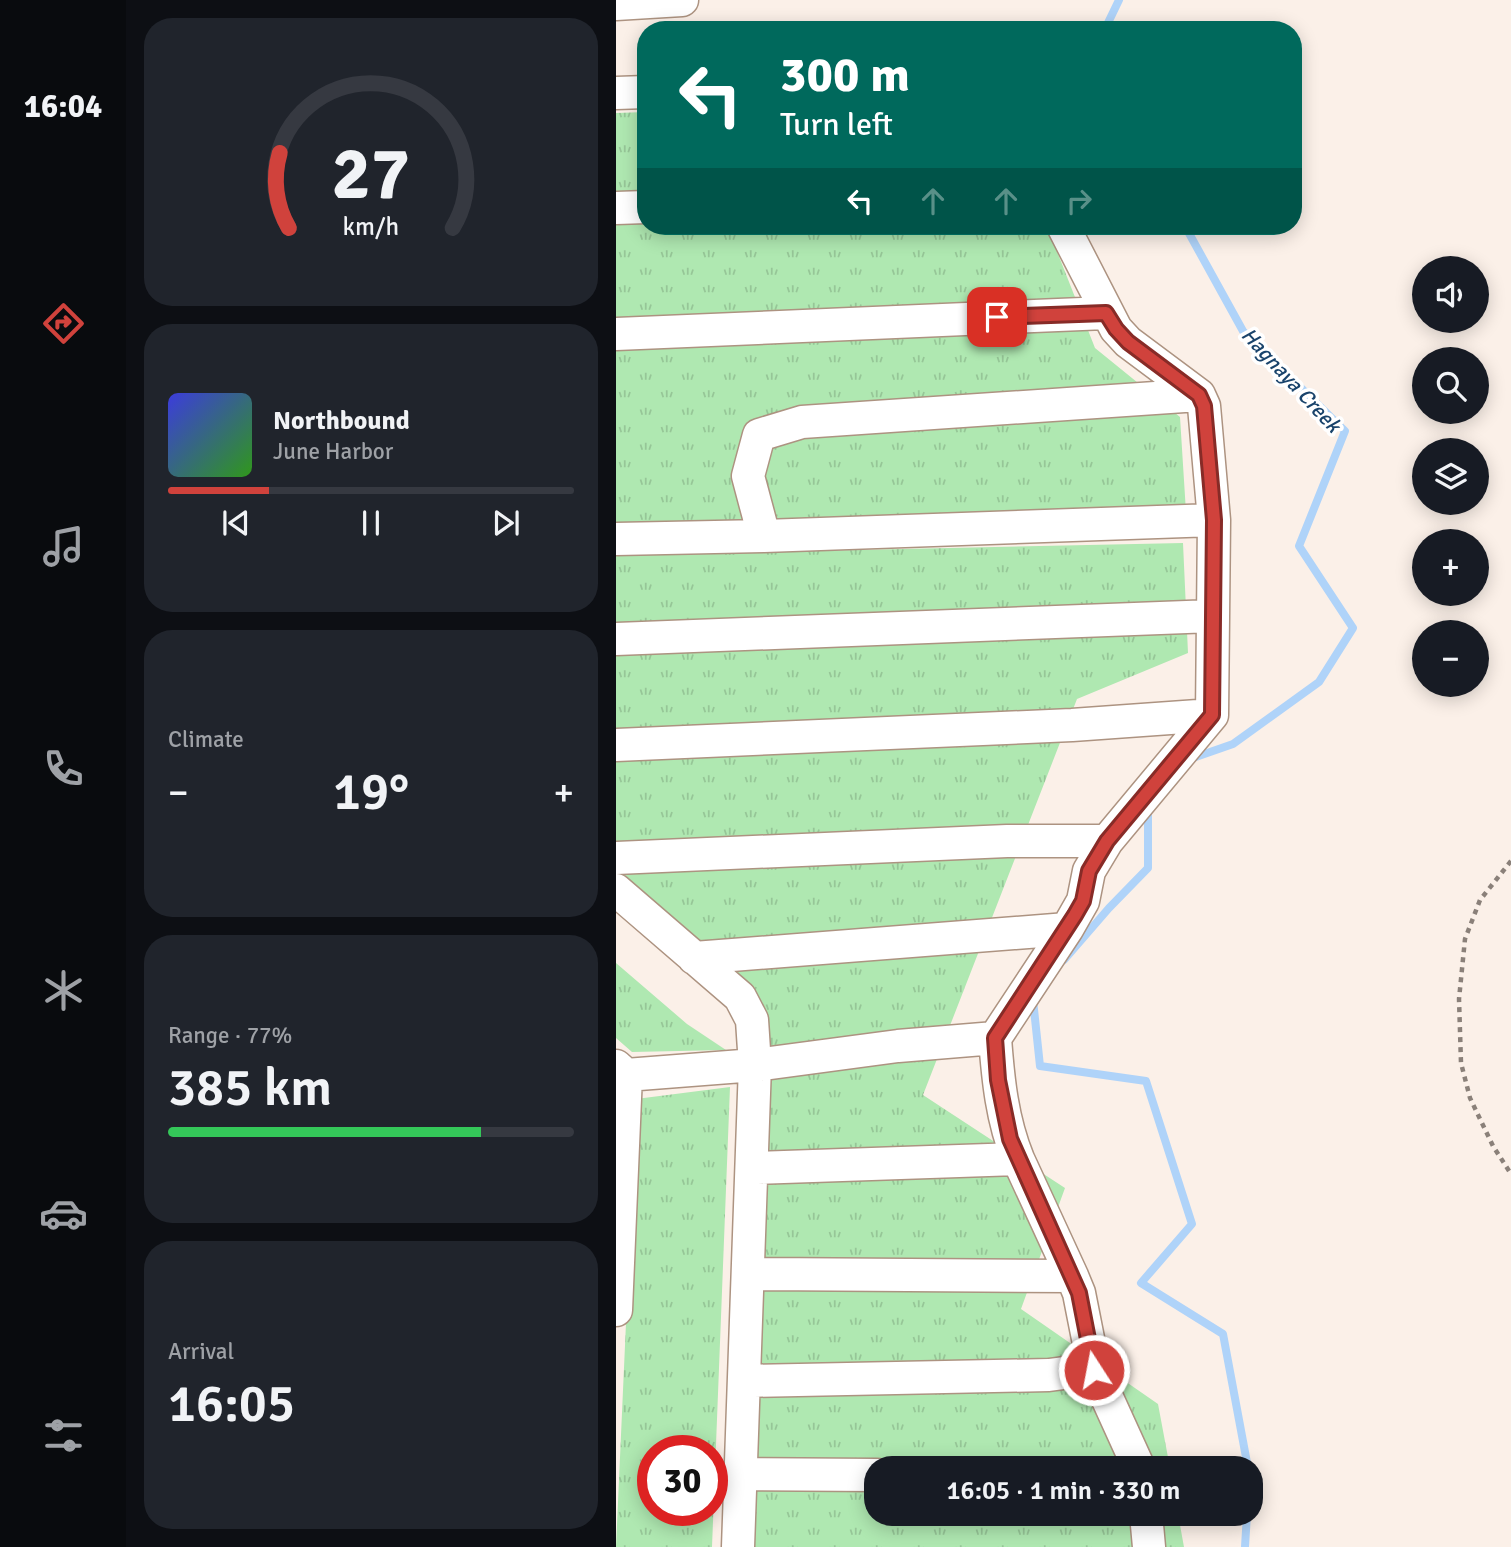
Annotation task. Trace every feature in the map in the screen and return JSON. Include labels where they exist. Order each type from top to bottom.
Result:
[{"type":"street","points":[[616,4],[682,0]]},
{"type":"street","points":[[616,93],[637,92]]},
{"type":"street","points":[[616,208],[637,207]]},
{"type":"street","points":[[1067,235],[1116,329],[1128,342],[1199,395],[1206,416],[1214,520],[1212,715],[1107,841],[1089,871],[1083,901],[995,1038],[998,1080],[1010,1139],[1079,1293],[1094,1370],[1133,1456]]},
{"type":"street","points":[[616,334],[1106,313]]},
{"type":"street","points":[[764,536],[748,476],[760,435],[802,422],[1199,395]]},
{"type":"street","points":[[616,539],[1214,520]]},
{"type":"street","points":[[616,639],[1213,616]]},
{"type":"street","points":[[616,745],[1058,725],[1212,715]]},
{"type":"street","points":[[616,858],[1007,841],[1107,841]]},
{"type":"street","points":[[616,890],[740,997],[752,1020],[755,1065],[738,1547]]},
{"type":"street","points":[[694,958],[1067,929]]},
{"type":"street","points":[[616,1310],[621,1070],[755,1065],[898,1046],[995,1038]]},
{"type":"street","points":[[751,1168],[1018,1159]]},
{"type":"street","points":[[748,1274],[1072,1276]]},
{"type":"street","points":[[744,1381],[1049,1375],[1094,1370]]},
{"type":"street","points":[[741,1474],[864,1475]]},
{"type":"street","points":[[1147,1526],[1149,1547]]},
{"type":"path","points":[[1511,860],[1480,900],[1465,939],[1459,999],[1461,1063],[1470,1098],[1493,1146],[1511,1174]]},
{"type":"green space","points":[[637,112],[637,235],[1051,235],[1095,348],[1180,417],[1186,512],[616,525],[616,113]]},
{"type":"green space","points":[[1183,543],[1188,653],[1077,699],[923,1095],[1065,1188],[1021,1309],[1158,1404],[1168,1456],[864,1456],[864,1526],[1180,1526],[1184,1547],[752,1547],[770,1031],[616,893],[616,555]]},
{"type":"green space","points":[[616,963],[687,1024],[726,1050],[632,1052],[616,1038]]},
{"type":"green space","points":[[730,1087],[716,1435],[637,1435],[637,1526],[713,1526],[712,1547],[616,1547],[636,1099]]},
{"type":"waterway","name":"Hagnaya Creek","points":[[1109,21],[1119,0]]},
{"type":"waterway","name":"Hagnaya Creek","points":[[1190,235],[1243,331],[1345,431],[1299,546],[1353,628],[1319,682],[1233,744],[1190,759]]},
{"type":"waterway","name":"Hagnaya Creek","points":[[1064,960],[1148,868],[1148,806]]},
{"type":"waterway","name":"Hagnaya Creek","points":[[1033,1000],[1040,1066],[1146,1081],[1192,1224],[1141,1283],[1223,1334],[1246,1456]]},
{"type":"waterway","name":"Hagnaya Creek","points":[[1245,1547],[1246,1526]]},
{"type":"route","points":[[997,317],[1106,313],[1128,342],[1199,395],[1206,416],[1214,520],[1212,715],[1107,841],[1089,871],[1083,901],[995,1038],[998,1080],[1010,1139],[1079,1293],[1094,1370]]}]
